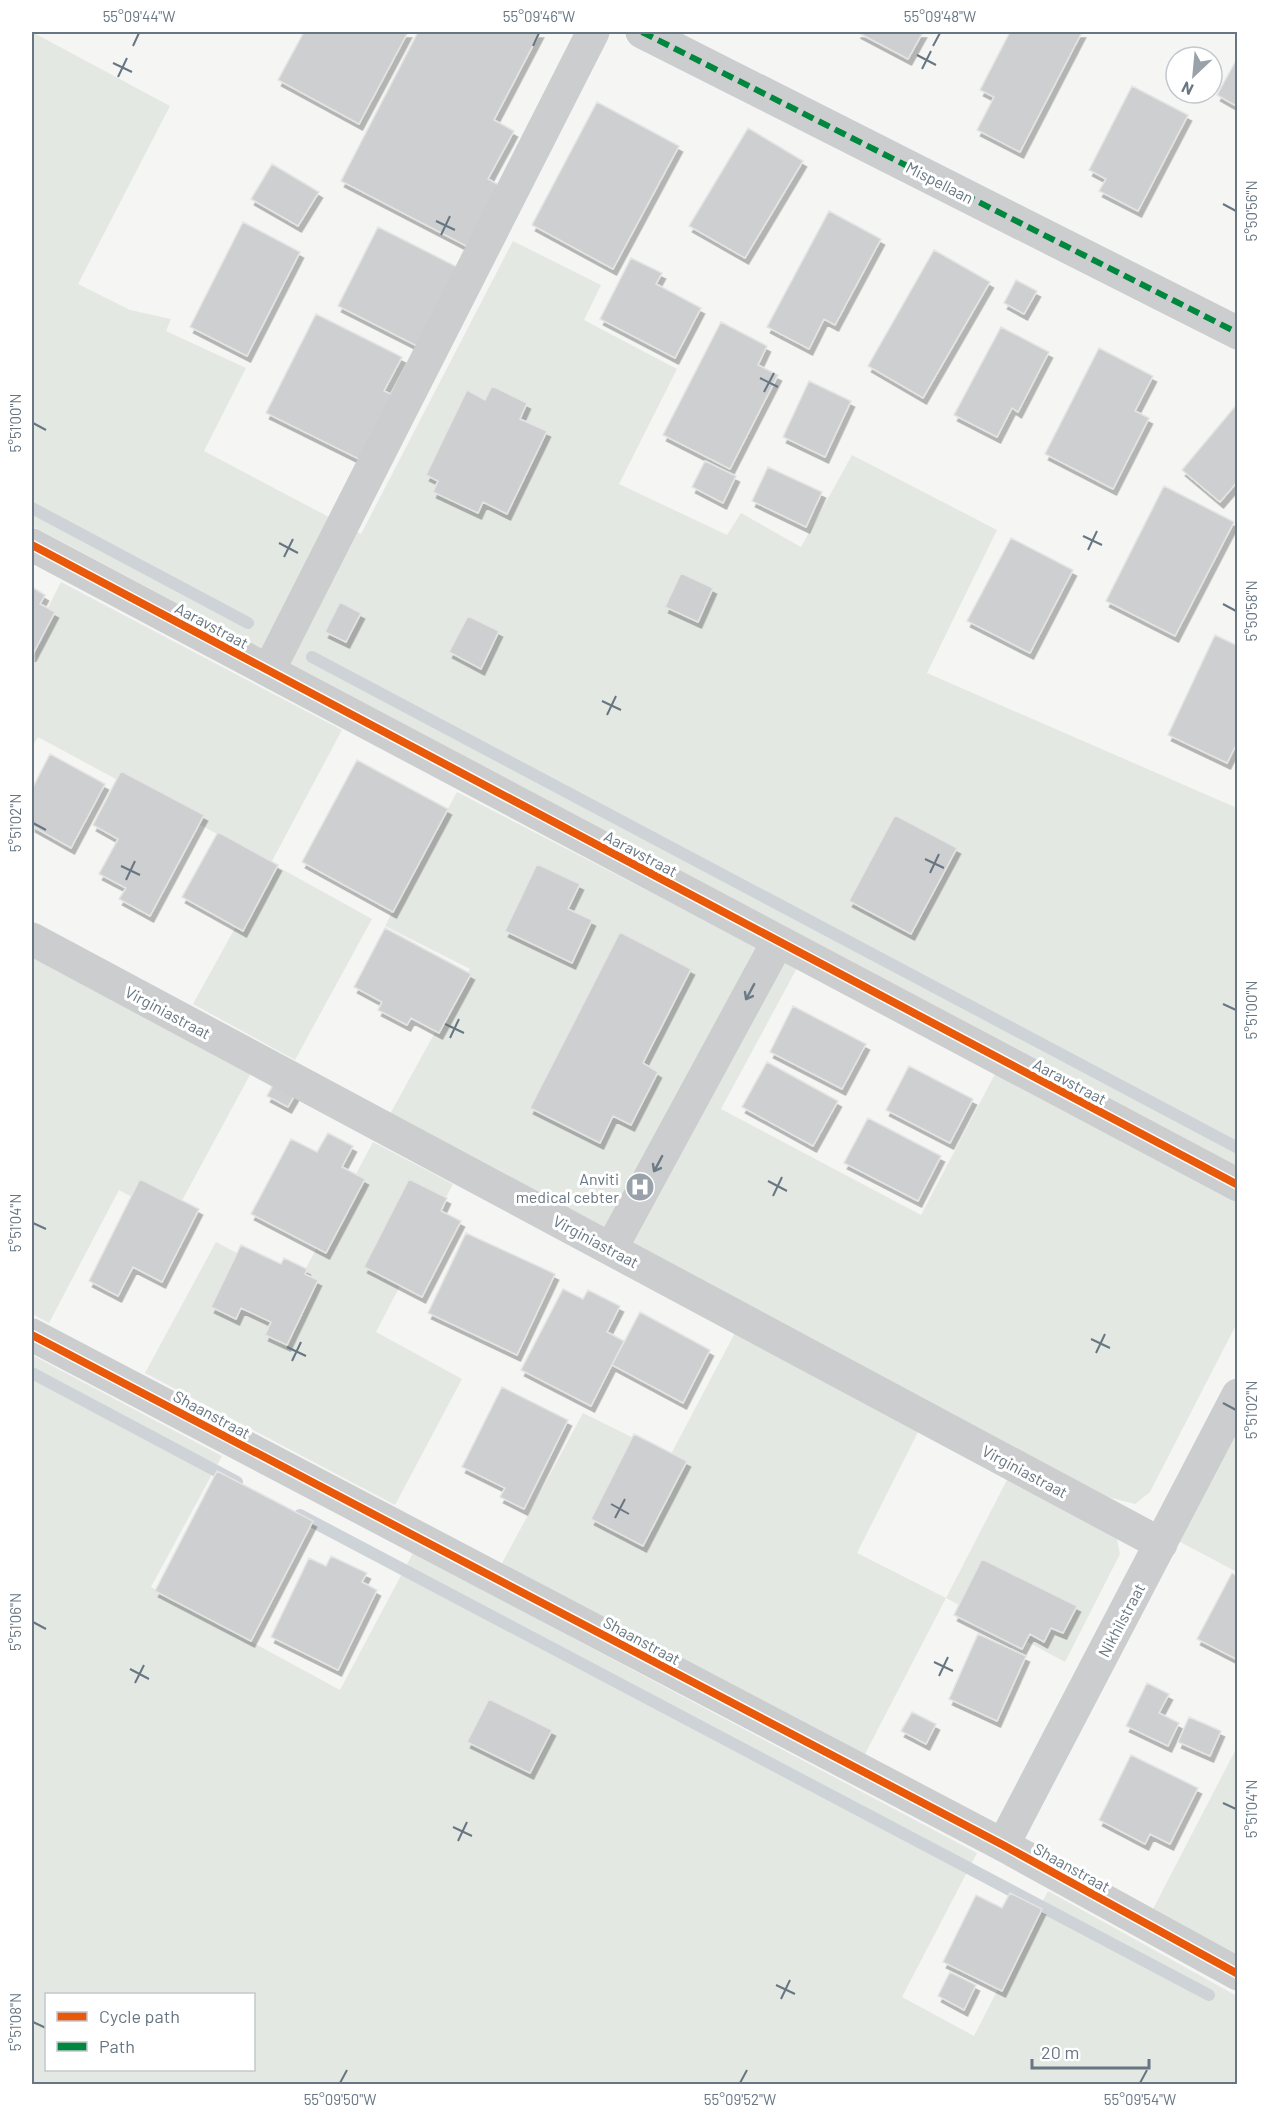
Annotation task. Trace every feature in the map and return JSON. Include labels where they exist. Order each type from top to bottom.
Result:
[{"type":"street","points":[[269,670],[592,32]]},
{"type":"street","name":"Mispellaan","points":[[642,32],[1238,333]]},
{"type":"street","name":"Aaravstraat","points":[[32,545],[1238,1185]]},
{"type":"street","name":"Virginiastraat","points":[[32,939],[1161,1544]]},
{"type":"street","points":[[611,1249],[778,941]]},
{"type":"street","name":"Shaanstraat","points":[[32,1335],[1003,1845],[1238,1974]]},
{"type":"street","name":"Nikhilstraat","points":[[1003,1845],[1238,1395]]},
{"type":"shaded area","points":[[32,32],[170,106],[78,284],[130,310],[171,319],[166,331],[246,368],[204,451],[361,534],[513,241],[601,285],[584,320],[677,369],[619,484],[727,535],[741,513],[801,547],[852,455],[997,530],[927,673],[1237,808],[1237,1167],[32,526]]},
{"type":"shaded area","points":[[61,582],[342,730],[271,863],[38,737],[32,747],[32,639]]},
{"type":"shaded area","points":[[457,792],[797,968],[721,1109],[921,1215],[996,1072],[1237,1202],[1237,1323],[1150,1492],[1135,1504],[1108,1497],[390,1114],[470,969],[385,926]]},
{"type":"shaded area","points":[[271,863],[372,919],[295,1060],[193,1004]]},
{"type":"shaded area","points":[[32,955],[251,1073],[172,1219],[119,1190],[49,1323],[32,1314]]},
{"type":"shaded area","points":[[373,1142],[453,1184],[376,1332],[462,1379],[395,1505],[145,1373],[216,1242],[297,1285]]},
{"type":"shaded area","points":[[737,1329],[919,1430],[857,1553],[946,1598],[864,1756],[501,1565],[583,1413],[670,1456]]},
{"type":"shaded area","points":[[32,1355],[222,1456],[151,1587],[340,1690],[413,1553],[977,1853],[902,1997],[974,2036],[1048,1891],[1237,1996],[1237,2084],[32,2084]]},
{"type":"shaded area","points":[[1237,1395],[1237,1572],[1165,1534]]},
{"type":"shaded area","points":[[1009,1476],[1117,1539],[1120,1554],[1065,1662],[946,1598]]},
{"type":"shaded area","points":[[1237,1747],[1237,1958],[1152,1911]]},
{"type":"building","points":[[304,32],[408,32],[359,124],[278,80]]},
{"type":"building","points":[[418,32],[540,32],[494,120],[514,131],[488,179],[506,189],[474,250],[341,181]]},
{"type":"building","points":[[857,32],[923,32],[908,59]]},
{"type":"building","points":[[1010,32],[1082,32],[1020,152],[977,130],[994,97],[980,90]]},
{"type":"building","points":[[1238,57],[1238,107],[1224,99],[1224,82]]},
{"type":"building","points":[[1132,86],[1164,103],[1164,105],[1169,105],[1188,115],[1138,211],[1099,191],[1106,179],[1089,170]]},
{"type":"building","points":[[597,102],[679,146],[613,269],[532,225]]},
{"type":"building","points":[[748,128],[803,161],[745,258],[689,226]]},
{"type":"building","points":[[272,164],[319,192],[298,226],[251,199]]},
{"type":"building","points":[[829,211],[881,239],[835,325],[824,319],[809,349],[767,327]]},
{"type":"building","points":[[243,222],[300,252],[247,356],[190,327]]},
{"type":"building","points":[[378,227],[469,273],[429,352],[338,306]]},
{"type":"building","points":[[934,250],[990,282],[923,398],[868,366]]},
{"type":"building","points":[[631,258],[662,273],[656,284],[701,308],[675,358],[600,319]]},
{"type":"building","points":[[1016,280],[1037,291],[1024,314],[1004,303]]},
{"type":"building","points":[[316,314],[402,357],[384,391],[401,399],[369,464],[266,413]]},
{"type":"building","points":[[721,322],[767,346],[758,365],[778,375],[730,469],[663,435]]},
{"type":"building","points":[[1001,327],[1049,352],[1018,412],[1012,408],[997,437],[954,415]]},
{"type":"building","points":[[1099,348],[1153,376],[1135,411],[1149,418],[1113,489],[1045,454]]},
{"type":"building","points":[[809,381],[851,401],[825,457],[783,437]]},
{"type":"building","points":[[492,386],[527,403],[520,419],[547,431],[507,514],[483,502],[478,513],[433,492],[438,481],[426,475],[467,390],[485,400]]},
{"type":"building","points":[[1238,403],[1238,481],[1220,502],[1182,470]]},
{"type":"building","points":[[705,461],[736,476],[723,503],[692,487]]},
{"type":"building","points":[[768,467],[822,492],[806,527],[752,501]]},
{"type":"building","points":[[1164,486],[1234,522],[1175,636],[1106,601]]},
{"type":"building","points":[[1011,538],[1073,570],[1030,653],[967,621]]},
{"type":"building","points":[[681,573],[713,588],[698,622],[665,607]]},
{"type":"building","points":[[32,587],[45,595],[40,604],[55,612],[32,656]]},
{"type":"building","points":[[340,602],[361,613],[346,642],[325,632]]},
{"type":"building","points":[[468,616],[499,631],[481,669],[449,652]]},
{"type":"building","points":[[1215,635],[1238,646],[1238,741],[1227,763],[1168,735]]},
{"type":"building","points":[[50,754],[105,784],[71,848],[32,826],[32,789]]},
{"type":"building","points":[[357,760],[448,809],[393,912],[302,862]]},
{"type":"building","points":[[121,771],[204,815],[150,916],[119,899],[126,888],[99,874],[118,839],[93,825]]},
{"type":"building","points":[[895,815],[957,848],[911,934],[849,901]]},
{"type":"building","points":[[218,832],[278,865],[243,931],[182,897]]},
{"type":"building","points":[[537,864],[580,884],[568,909],[592,920],[572,963],[505,931]]},
{"type":"building","points":[[385,928],[471,974],[439,1033],[411,1018],[407,1025],[378,1010],[382,1002],[354,987]]},
{"type":"building","points":[[620,932],[691,969],[643,1063],[658,1072],[631,1125],[613,1116],[600,1143],[530,1108]]},
{"type":"building","points":[[793,1006],[866,1044],[842,1089],[770,1052]]},
{"type":"building","points":[[767,1062],[838,1101],[813,1146],[742,1107]]},
{"type":"building","points":[[909,1066],[973,1099],[950,1143],[886,1110]]},
{"type":"building","points":[[278,1076],[299,1088],[288,1107],[267,1096]]},
{"type":"building","points":[[868,1118],[941,1156],[918,1201],[844,1163]]},
{"type":"building","points":[[328,1133],[353,1146],[342,1167],[365,1179],[326,1253],[251,1214],[291,1139],[317,1152]]},
{"type":"building","points":[[140,1179],[199,1209],[162,1282],[133,1267],[118,1296],[89,1281]]},
{"type":"building","points":[[409,1179],[447,1198],[441,1211],[461,1221],[422,1297],[364,1267]]},
{"type":"building","points":[[466,1233],[555,1274],[517,1355],[428,1313]]},
{"type":"building","points":[[241,1245],[281,1264],[284,1258],[307,1269],[305,1274],[318,1280],[287,1345],[265,1335],[271,1322],[241,1308],[236,1319],[211,1307]]},
{"type":"building","points":[[563,1289],[583,1299],[588,1290],[620,1306],[607,1332],[624,1341],[591,1406],[521,1370]]},
{"type":"building","points":[[640,1312],[710,1350],[683,1403],[612,1365]]},
{"type":"building","points":[[502,1387],[568,1420],[524,1509],[500,1497],[505,1488],[462,1467]]},
{"type":"building","points":[[634,1434],[687,1461],[643,1546],[591,1519]]},
{"type":"building","points":[[217,1471],[313,1521],[251,1641],[155,1591]]},
{"type":"building","points":[[331,1556],[367,1573],[362,1582],[377,1590],[338,1670],[271,1637],[309,1558],[326,1566]]},
{"type":"building","points":[[982,1559],[1077,1606],[1063,1633],[1051,1628],[1044,1642],[1030,1634],[1022,1649],[954,1615]]},
{"type":"building","points":[[1232,1573],[1238,1577],[1238,1660],[1197,1639]]},
{"type":"building","points":[[978,1634],[1026,1656],[997,1721],[949,1699]]},
{"type":"building","points":[[1147,1683],[1169,1694],[1159,1713],[1179,1723],[1168,1746],[1126,1726]]},
{"type":"building","points":[[489,1699],[552,1730],[530,1773],[467,1742]]},
{"type":"building","points":[[912,1712],[936,1724],[926,1744],[901,1731]]},
{"type":"building","points":[[1189,1717],[1221,1731],[1210,1756],[1178,1742]]},
{"type":"building","points":[[1131,1755],[1198,1788],[1170,1844],[1150,1834],[1145,1844],[1099,1820]]},
{"type":"building","points":[[1010,1893],[1042,1909],[1002,1991],[943,1962],[976,1895],[1002,1908]]},
{"type":"building","points":[[950,1972],[976,1985],[964,2010],[938,1996]]},
{"type":"waterway","points":[[32,508],[248,623]]},
{"type":"waterway","points":[[312,657],[1238,1148]]},
{"type":"waterway","points":[[32,1373],[237,1482]]},
{"type":"waterway","points":[[300,1515],[1209,1995]]},
{"type":"marked path","points":[[642,32],[1238,333]]},
{"type":"cycle path","points":[[32,545],[1238,1185]]},
{"type":"cycle path","points":[[32,1335],[1003,1845],[1238,1974]]},
{"type":"place","name":"Anviti medical cebter","points":[[640,1187]]}]
